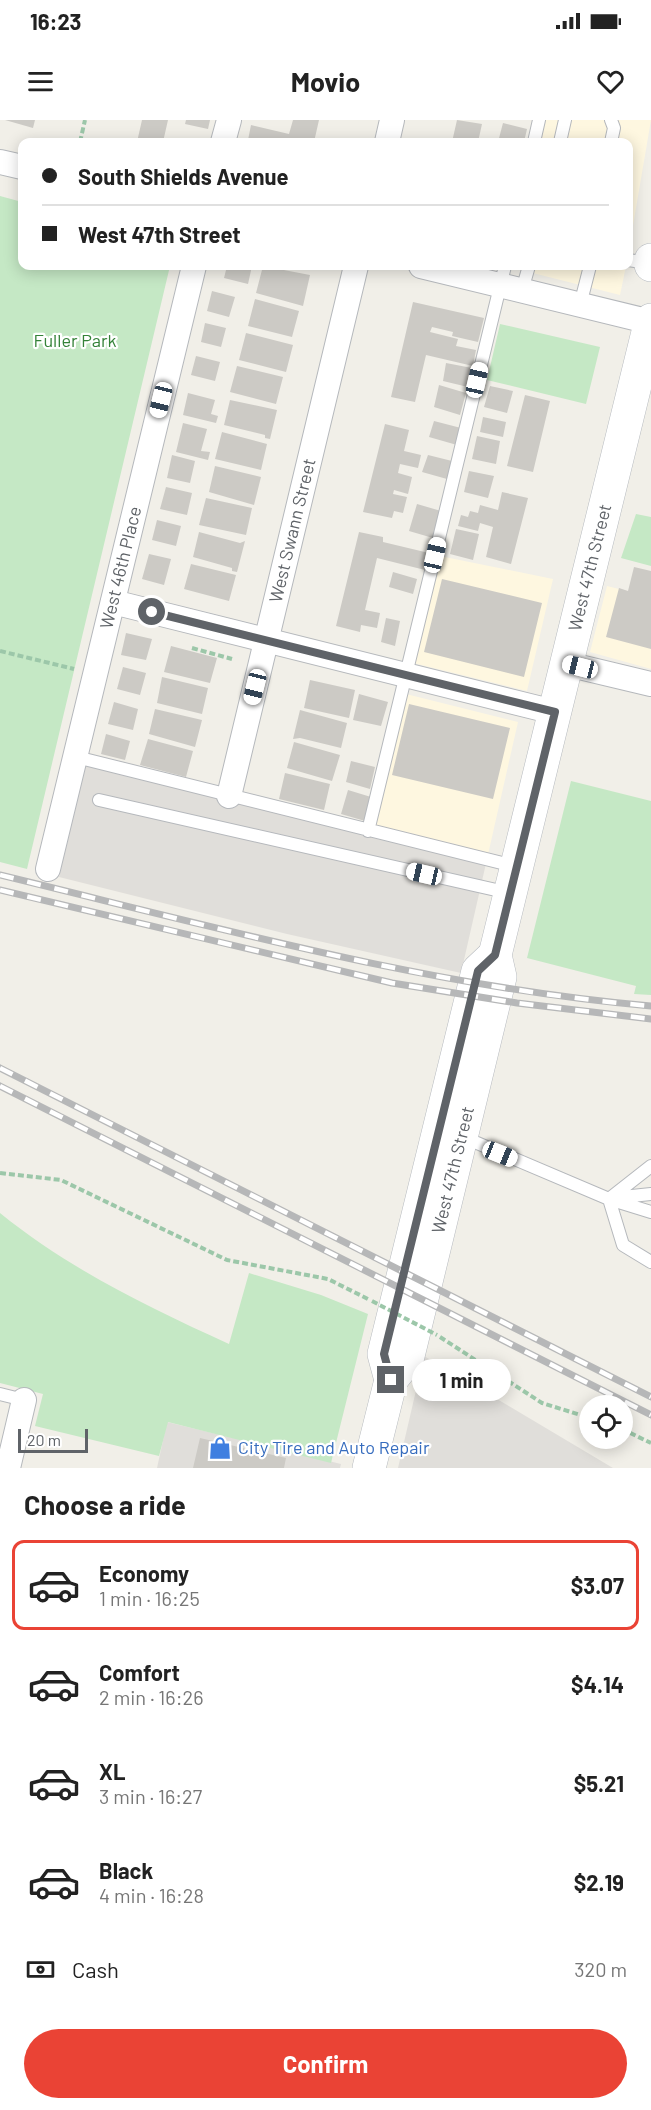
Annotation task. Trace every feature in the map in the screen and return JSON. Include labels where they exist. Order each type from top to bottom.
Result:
[{"type":"main road","name":"West 47th Street","points":[[369,1468],[391,1380],[384,1354],[450,1134],[478,971],[495,955],[651,322]]},
{"type":"street","points":[[224,138],[229,120]]},
{"type":"street","points":[[388,138],[392,120]]},
{"type":"street","points":[[0,162],[18,166]]},
{"type":"street","name":"West 46th Place","points":[[48,869],[193,270]]},
{"type":"street","name":"West Swann Street","points":[[229,796],[356,270]]},
{"type":"street","points":[[446,270],[509,280],[580,305],[651,322]]},
{"type":"street","points":[[113,602],[555,712]]},
{"type":"street","points":[[567,664],[651,684]]},
{"type":"street","points":[[8,1468],[24,1400]]},
{"type":"lane","points":[[535,138],[539,120]]},
{"type":"lane","points":[[561,138],[565,120]]},
{"type":"lane","points":[[611,120],[614,128],[612,138]]},
{"type":"lane","points":[[633,261],[651,263]]},
{"type":"lane","points":[[369,831],[406,675],[509,280],[523,270]]},
{"type":"lane","points":[[580,305],[589,270]]},
{"type":"lane","points":[[76,757],[369,831],[513,880]]},
{"type":"lane","points":[[99,800],[513,880]]},
{"type":"lane","points":[[450,1134],[609,1199],[651,1212]]},
{"type":"lane","points":[[609,1199],[651,1166]]},
{"type":"lane","points":[[609,1199],[651,1194]]},
{"type":"lane","points":[[609,1199],[623,1245],[651,1262]]},
{"type":"lane","points":[[0,1394],[24,1400]]},
{"type":"path","points":[[81,138],[85,120]]},
{"type":"path","points":[[0,651],[80,670]]},
{"type":"path","points":[[0,1173],[61,1180],[227,1260],[328,1279],[437,1335],[542,1403],[579,1415]]},
{"type":"path","points":[[633,1435],[651,1443]]},
{"type":"shaded area","points":[[539,120],[651,120],[633,226],[633,138],[535,138]]},
{"type":"shaded area","points":[[521,270],[625,270],[620,295]]},
{"type":"shaded area","points":[[435,555],[553,579],[527,691],[409,662]]},
{"type":"shaded area","points":[[607,586],[651,597],[651,669],[590,652]]},
{"type":"shaded area","points":[[402,693],[518,722],[487,859],[368,831]]},
{"type":"shaded area","points":[[87,760],[487,859],[461,973],[287,934],[59,877]]},
{"type":"shaded area","points":[[424,1356],[613,1468],[398,1468]]},
{"type":"shaded area","points":[[167,1422],[341,1464],[340,1468],[157,1468]]},
{"type":"green space","name":"Fuller Park","points":[[0,196],[18,201],[18,270],[169,270],[27,869],[0,862]]},
{"type":"green space","points":[[500,324],[600,347],[586,404],[487,380]]},
{"type":"green space","points":[[636,514],[651,517],[651,566],[621,558]]},
{"type":"green space","points":[[571,781],[651,801],[651,995],[634,994],[636,986],[527,958]]},
{"type":"green space","points":[[0,1213],[54,1252],[110,1286],[229,1344],[249,1273],[321,1295],[368,1314],[331,1463],[168,1422],[159,1456],[35,1426],[43,1394],[0,1383]]},
{"type":"building","points":[[5,120],[35,120],[33,128]]},
{"type":"building","points":[[142,120],[168,120],[164,138],[138,138]]},
{"type":"building","points":[[186,120],[210,120],[208,129],[185,124]]},
{"type":"building","points":[[293,120],[319,120],[315,138],[248,138],[251,125],[289,134]]},
{"type":"building","points":[[457,120],[482,124],[479,138],[453,138]]},
{"type":"building","points":[[503,123],[527,129],[525,138],[499,138]]},
{"type":"building","points":[[226,270],[251,270],[248,284],[224,278]]},
{"type":"building","points":[[262,270],[284,270],[310,275],[303,306],[256,293]]},
{"type":"building","points":[[212,291],[235,297],[229,317],[207,311]]},
{"type":"building","points":[[255,299],[299,311],[292,337],[248,326]]},
{"type":"building","points":[[413,302],[484,318],[478,342],[452,336],[453,332],[432,327],[430,332],[458,339],[456,346],[476,350],[473,366],[426,355],[415,402],[391,397]]},
{"type":"building","points":[[205,323],[226,328],[221,347],[201,342]]},
{"type":"building","points":[[246,333],[293,345],[286,372],[239,360]]},
{"type":"building","points":[[196,356],[220,362],[215,381],[191,375]]},
{"type":"building","points":[[446,363],[472,368],[468,387],[443,381]]},
{"type":"building","points":[[237,366],[283,377],[276,404],[230,392]]},
{"type":"building","points":[[439,385],[466,393],[460,415],[434,407]]},
{"type":"building","points":[[490,386],[513,391],[507,413],[484,407]]},
{"type":"building","points":[[188,393],[215,400],[211,414],[218,416],[216,423],[183,415]]},
{"type":"building","points":[[525,395],[550,401],[533,472],[507,466]]},
{"type":"building","points":[[230,400],[277,410],[270,439],[265,438],[265,435],[224,425]]},
{"type":"building","points":[[483,417],[506,422],[503,437],[480,432]]},
{"type":"building","points":[[434,421],[461,428],[457,445],[429,437]]},
{"type":"building","points":[[183,423],[207,429],[201,451],[210,452],[208,460],[176,452]]},
{"type":"building","points":[[385,424],[409,430],[404,451],[421,455],[418,468],[400,464],[398,473],[412,477],[408,494],[394,490],[393,494],[407,497],[403,513],[394,511],[392,518],[363,512]]},
{"type":"building","points":[[222,432],[267,444],[261,470],[215,459]]},
{"type":"building","points":[[477,436],[500,441],[496,464],[472,459]]},
{"type":"building","points":[[172,455],[195,461],[190,483],[167,478]]},
{"type":"building","points":[[428,455],[452,461],[447,479],[422,472]]},
{"type":"building","points":[[215,466],[261,477],[254,505],[209,492]]},
{"type":"building","points":[[469,471],[494,476],[488,498],[464,492]]},
{"type":"building","points":[[166,487],[192,493],[187,515],[160,509]]},
{"type":"building","points":[[502,492],[528,498],[511,564],[486,557],[493,527],[480,523],[478,531],[458,526],[461,515],[468,517],[470,511],[478,513],[480,505],[498,510]]},
{"type":"building","points":[[206,498],[252,508],[246,535],[199,525]]},
{"type":"building","points":[[417,504],[441,511],[433,538],[409,531]]},
{"type":"building","points":[[157,520],[181,526],[176,546],[152,540]]},
{"type":"building","points":[[456,529],[479,534],[473,560],[450,554]]},
{"type":"building","points":[[199,532],[240,543],[245,541],[237,572],[232,571],[232,568],[193,557]]},
{"type":"building","points":[[359,532],[383,537],[383,542],[429,553],[425,570],[377,558],[365,610],[380,613],[377,628],[361,625],[360,632],[336,626]]},
{"type":"building","points":[[149,554],[171,559],[164,585],[142,579]]},
{"type":"building","points":[[191,564],[236,575],[229,601],[184,589]]},
{"type":"building","points":[[634,567],[651,571],[651,649],[606,637],[619,588],[628,591]]},
{"type":"building","points":[[393,572],[417,579],[413,594],[389,587]]},
{"type":"building","points":[[442,579],[542,603],[524,677],[424,652]]},
{"type":"building","points":[[386,618],[400,621],[395,646],[381,642]]},
{"type":"building","points":[[126,633],[152,639],[146,660],[121,655]]},
{"type":"building","points":[[171,646],[217,658],[210,683],[164,672]]},
{"type":"building","points":[[123,667],[146,673],[140,695],[117,689]]},
{"type":"building","points":[[162,677],[208,688],[202,714],[157,703]]},
{"type":"building","points":[[310,680],[355,690],[349,718],[304,708]]},
{"type":"building","points":[[359,694],[388,702],[381,726],[353,720]]},
{"type":"building","points":[[114,702],[138,709],[133,730],[108,724]]},
{"type":"building","points":[[409,704],[510,728],[493,799],[392,775]]},
{"type":"building","points":[[155,709],[202,720],[195,747],[149,734]]},
{"type":"building","points":[[300,710],[347,723],[341,748],[300,738],[293,739]]},
{"type":"building","points":[[106,734],[130,741],[125,760],[101,754]]},
{"type":"building","points":[[148,739],[193,751],[186,777],[140,765]]},
{"type":"building","points":[[294,742],[340,755],[332,781],[287,768]]},
{"type":"building","points":[[351,761],[375,767],[370,789],[346,782]]},
{"type":"building","points":[[285,773],[330,784],[324,810],[279,799]]},
{"type":"building","points":[[348,790],[371,797],[365,821],[341,814]]},
{"type":"building","name":"City Tire and Auto Repair","points":[[200,1438],[286,1458],[284,1468],[193,1468]]},
{"type":"railway","points":[[0,875],[242,934],[405,970],[486,985],[651,1006]]},
{"type":"railway","points":[[0,890],[392,983],[517,1003],[651,1019]]},
{"type":"railway","points":[[0,1068],[651,1397]]},
{"type":"railway","points":[[0,1086],[651,1415]]},
{"type":"place","name":"City Tire and Auto Repair","points":[[220,1448]]},
{"type":"route","points":[[152,612],[555,712],[495,955],[478,971],[384,1354],[391,1380]]}]
